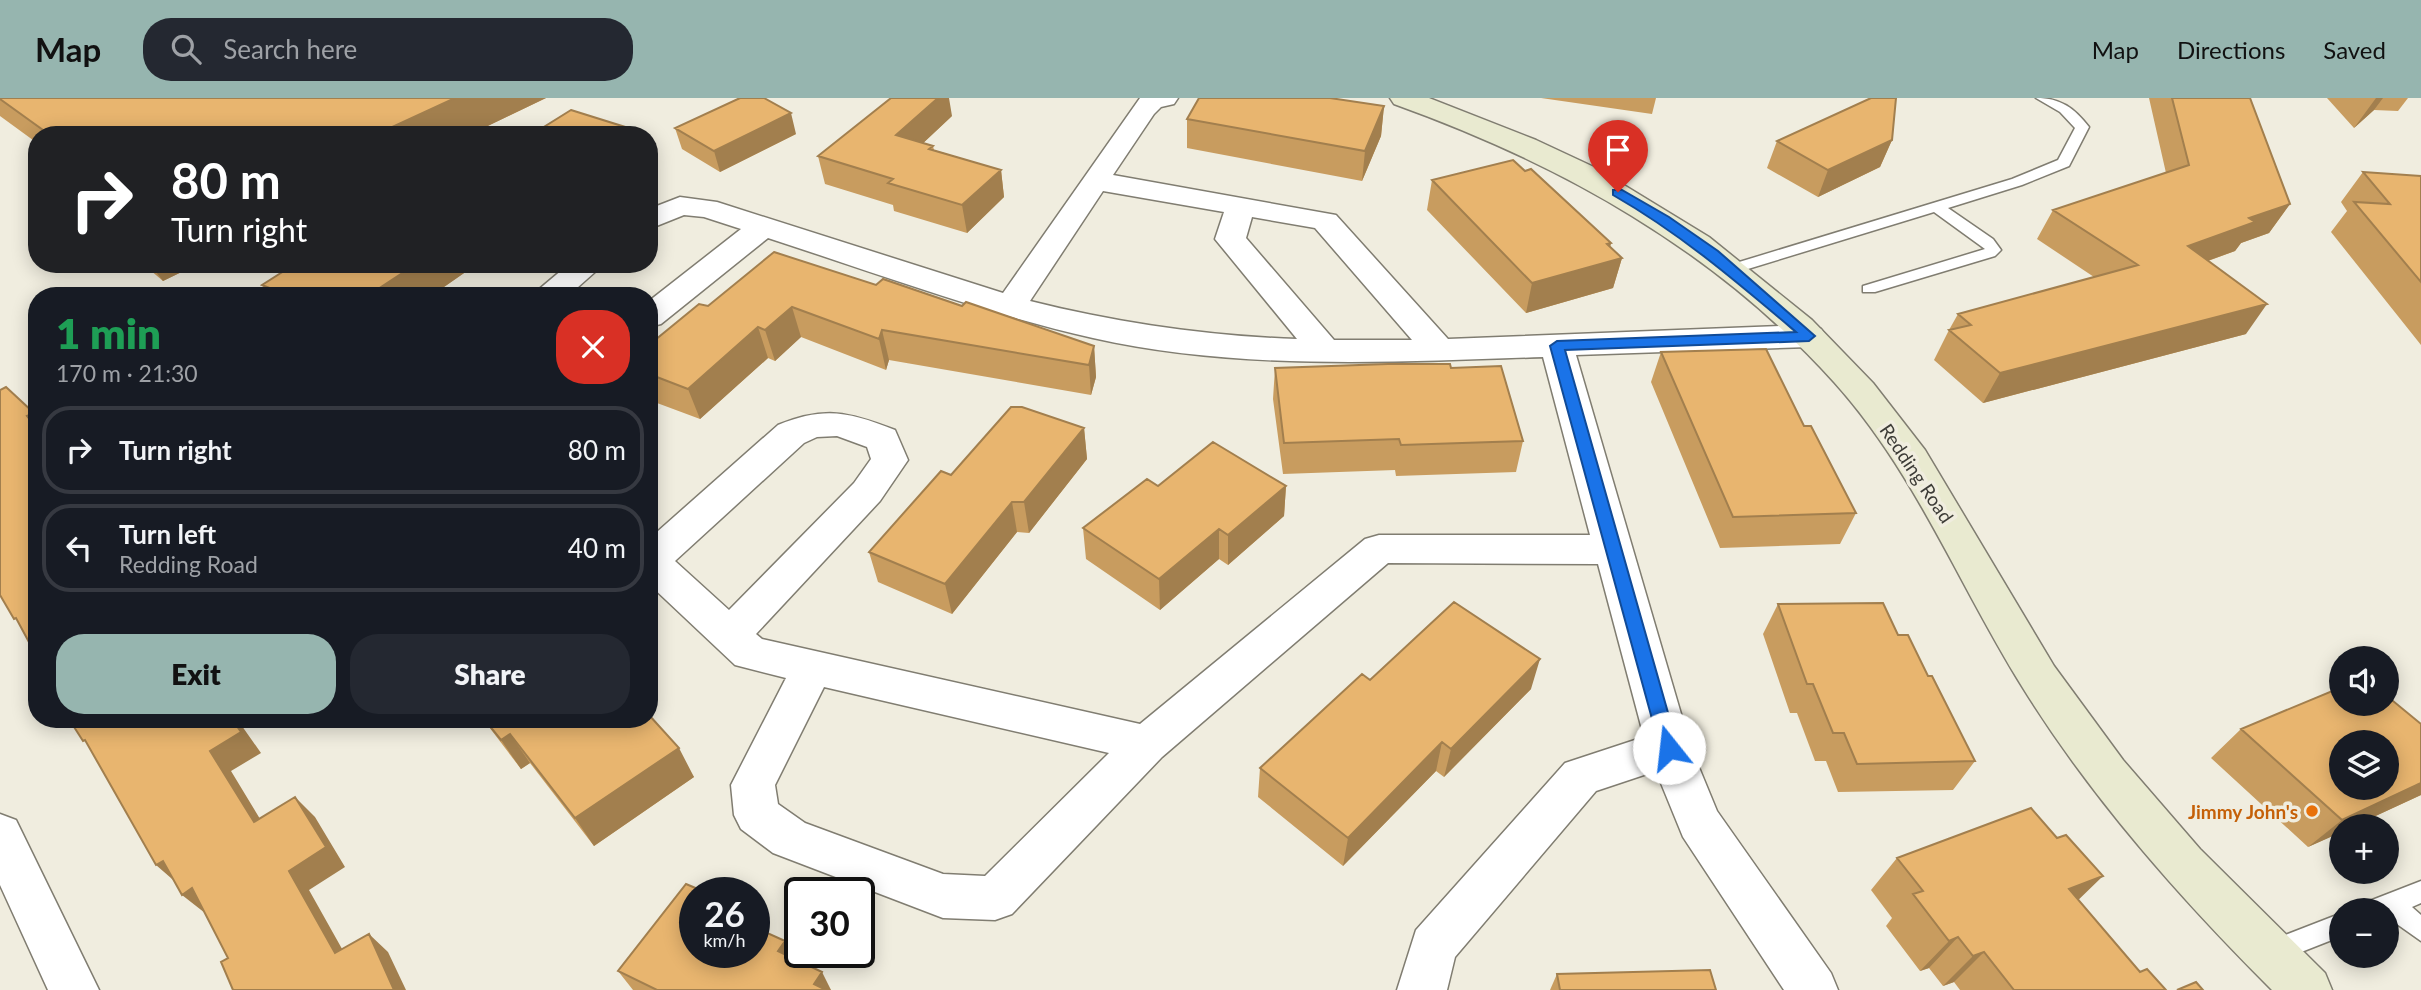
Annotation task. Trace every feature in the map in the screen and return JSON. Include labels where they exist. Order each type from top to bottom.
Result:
[{"type":"street","name":"Redding Road","points":[[1403,98],[1492,131],[1571,166],[1664,219],[1732,269],[1809,336],[1848,376],[1902,447],[1945,511],[2007,627],[2100,762],[2179,858],[2268,953],[2307,990]]},
{"type":"street","points":[[1010,306],[1151,99]]},
{"type":"street","points":[[1096,181],[1325,221],[1438,350]]},
{"type":"street","points":[[658,216],[680,206],[707,208],[1010,306],[1094,328],[1223,347],[1438,350],[1809,336]]},
{"type":"street","points":[[1241,206],[1230,239],[1325,350]]},
{"type":"street","points":[[658,310],[764,226]]},
{"type":"street","points":[[559,287],[577,273]]},
{"type":"street","points":[[1557,346],[1669,748],[1699,823],[1813,990]]},
{"type":"street","points":[[658,553],[791,434],[813,423],[841,423],[882,439],[890,460],[867,492],[730,635]]},
{"type":"street","points":[[813,667],[753,785],[757,815],[789,838],[943,896],[995,898],[1147,744],[1379,549],[1614,550]]},
{"type":"street","points":[[658,568],[750,653],[1147,744]]},
{"type":"street","points":[[1422,990],[1433,946],[1581,777],[1669,748]]},
{"type":"street","points":[[0,835],[74,990]]},
{"type":"lane","points":[[1732,269],[2064,163],[2082,127],[2065,109],[2043,98]]},
{"type":"lane","points":[[1868,289],[1990,254],[1993,250],[1988,243],[1935,206]]},
{"type":"lane","points":[[2399,901],[2421,892]]},
{"type":"lane","points":[[2399,916],[2421,930]]},
{"type":"lane","points":[[2268,953],[2329,929]]},
{"type":"building","points":[[455,98],[394,126],[38,126],[0,99]]},
{"type":"building","points":[[740,98],[764,98],[791,113],[714,151],[675,128]]},
{"type":"building","points":[[891,98],[938,98],[896,135],[933,146],[929,149],[1001,170],[962,205],[888,183],[893,179],[818,156]]},
{"type":"building","points":[[1199,98],[1330,98],[1384,106],[1365,151],[1187,119]]},
{"type":"building","points":[[1871,98],[1896,98],[1892,140],[1828,170],[1777,141]]},
{"type":"building","points":[[2172,98],[2250,98],[2290,204],[2249,218],[2255,222],[2188,246],[2267,304],[2000,373],[1949,330],[1971,325],[1958,314],[2138,265],[2053,210],[2189,165]]},
{"type":"building","points":[[571,110],[622,126],[545,126]]},
{"type":"building","points":[[1513,160],[1525,171],[1531,169],[1611,243],[1607,244],[1622,258],[1532,283],[1432,180]]},
{"type":"building","points":[[2363,172],[2421,176],[2421,282],[2354,202],[2390,204]]},
{"type":"building","points":[[774,252],[876,285],[883,279],[962,306],[966,302],[1094,346],[1089,365],[882,330],[879,339],[792,307],[765,330],[758,327],[688,389],[658,377],[658,338],[699,304],[708,306]]},
{"type":"building","points":[[281,273],[402,273],[381,287],[262,285]]},
{"type":"building","points":[[1766,349],[1804,426],[1811,426],[1856,513],[1733,517],[1661,352]]},
{"type":"building","points":[[1450,364],[1451,368],[1501,366],[1523,441],[1401,445],[1399,439],[1284,443],[1275,368]]},
{"type":"building","points":[[6,387],[28,407],[28,640],[0,595],[0,390]]},
{"type":"building","points":[[1011,407],[1022,407],[1084,428],[1024,502],[1012,502],[945,584],[869,552],[941,471],[951,475]]},
{"type":"building","points":[[1213,442],[1286,486],[1228,535],[1219,529],[1159,579],[1083,528],[1147,479],[1158,486]]},
{"type":"building","points":[[1454,602],[1540,659],[1451,749],[1442,742],[1348,838],[1260,768],[1362,674],[1370,680]]},
{"type":"building","points":[[1883,603],[1898,635],[1908,635],[1928,676],[1932,676],[1975,761],[1857,764],[1844,733],[1833,733],[1813,684],[1807,684],[1778,604]]},
{"type":"building","points":[[2329,692],[2329,716],[2399,716],[2399,706],[2421,724],[2421,783],[2399,793],[2399,730],[2329,730],[2329,800],[2385,800],[2355,814],[2335,814],[2241,729]]},
{"type":"building","points":[[658,725],[679,748],[575,818],[510,734],[501,740],[491,728],[658,728]]},
{"type":"building","points":[[75,728],[238,728],[241,732],[210,751],[254,822],[295,797],[326,847],[289,871],[335,953],[369,934],[394,990],[233,990],[221,962],[228,958],[192,888],[182,895],[163,861],[156,865],[85,740],[83,741]]},
{"type":"building","points":[[2031,808],[2057,838],[2066,835],[2103,876],[2069,889],[2140,972],[2147,969],[2166,990],[2014,990],[1984,952],[1973,956],[1958,937],[1949,941],[1913,894],[1923,891],[1897,858]]},
{"type":"building","points":[[679,893],[679,968],[770,968],[770,934],[784,941],[778,951],[784,954],[784,968],[814,968],[822,972],[814,984],[826,990],[657,990],[618,971]]},
{"type":"building","points":[[1710,970],[1716,990],[1560,990],[1557,974]]},
{"type":"building","points":[[2196,982],[2203,990],[2177,990]]},
{"type":"place","name":"Jimmy John's","points":[[2312,811]]},
{"type":"route","points":[[1618,192],[1664,219],[1713,254],[1809,336],[1557,346],[1669,748]]}]
